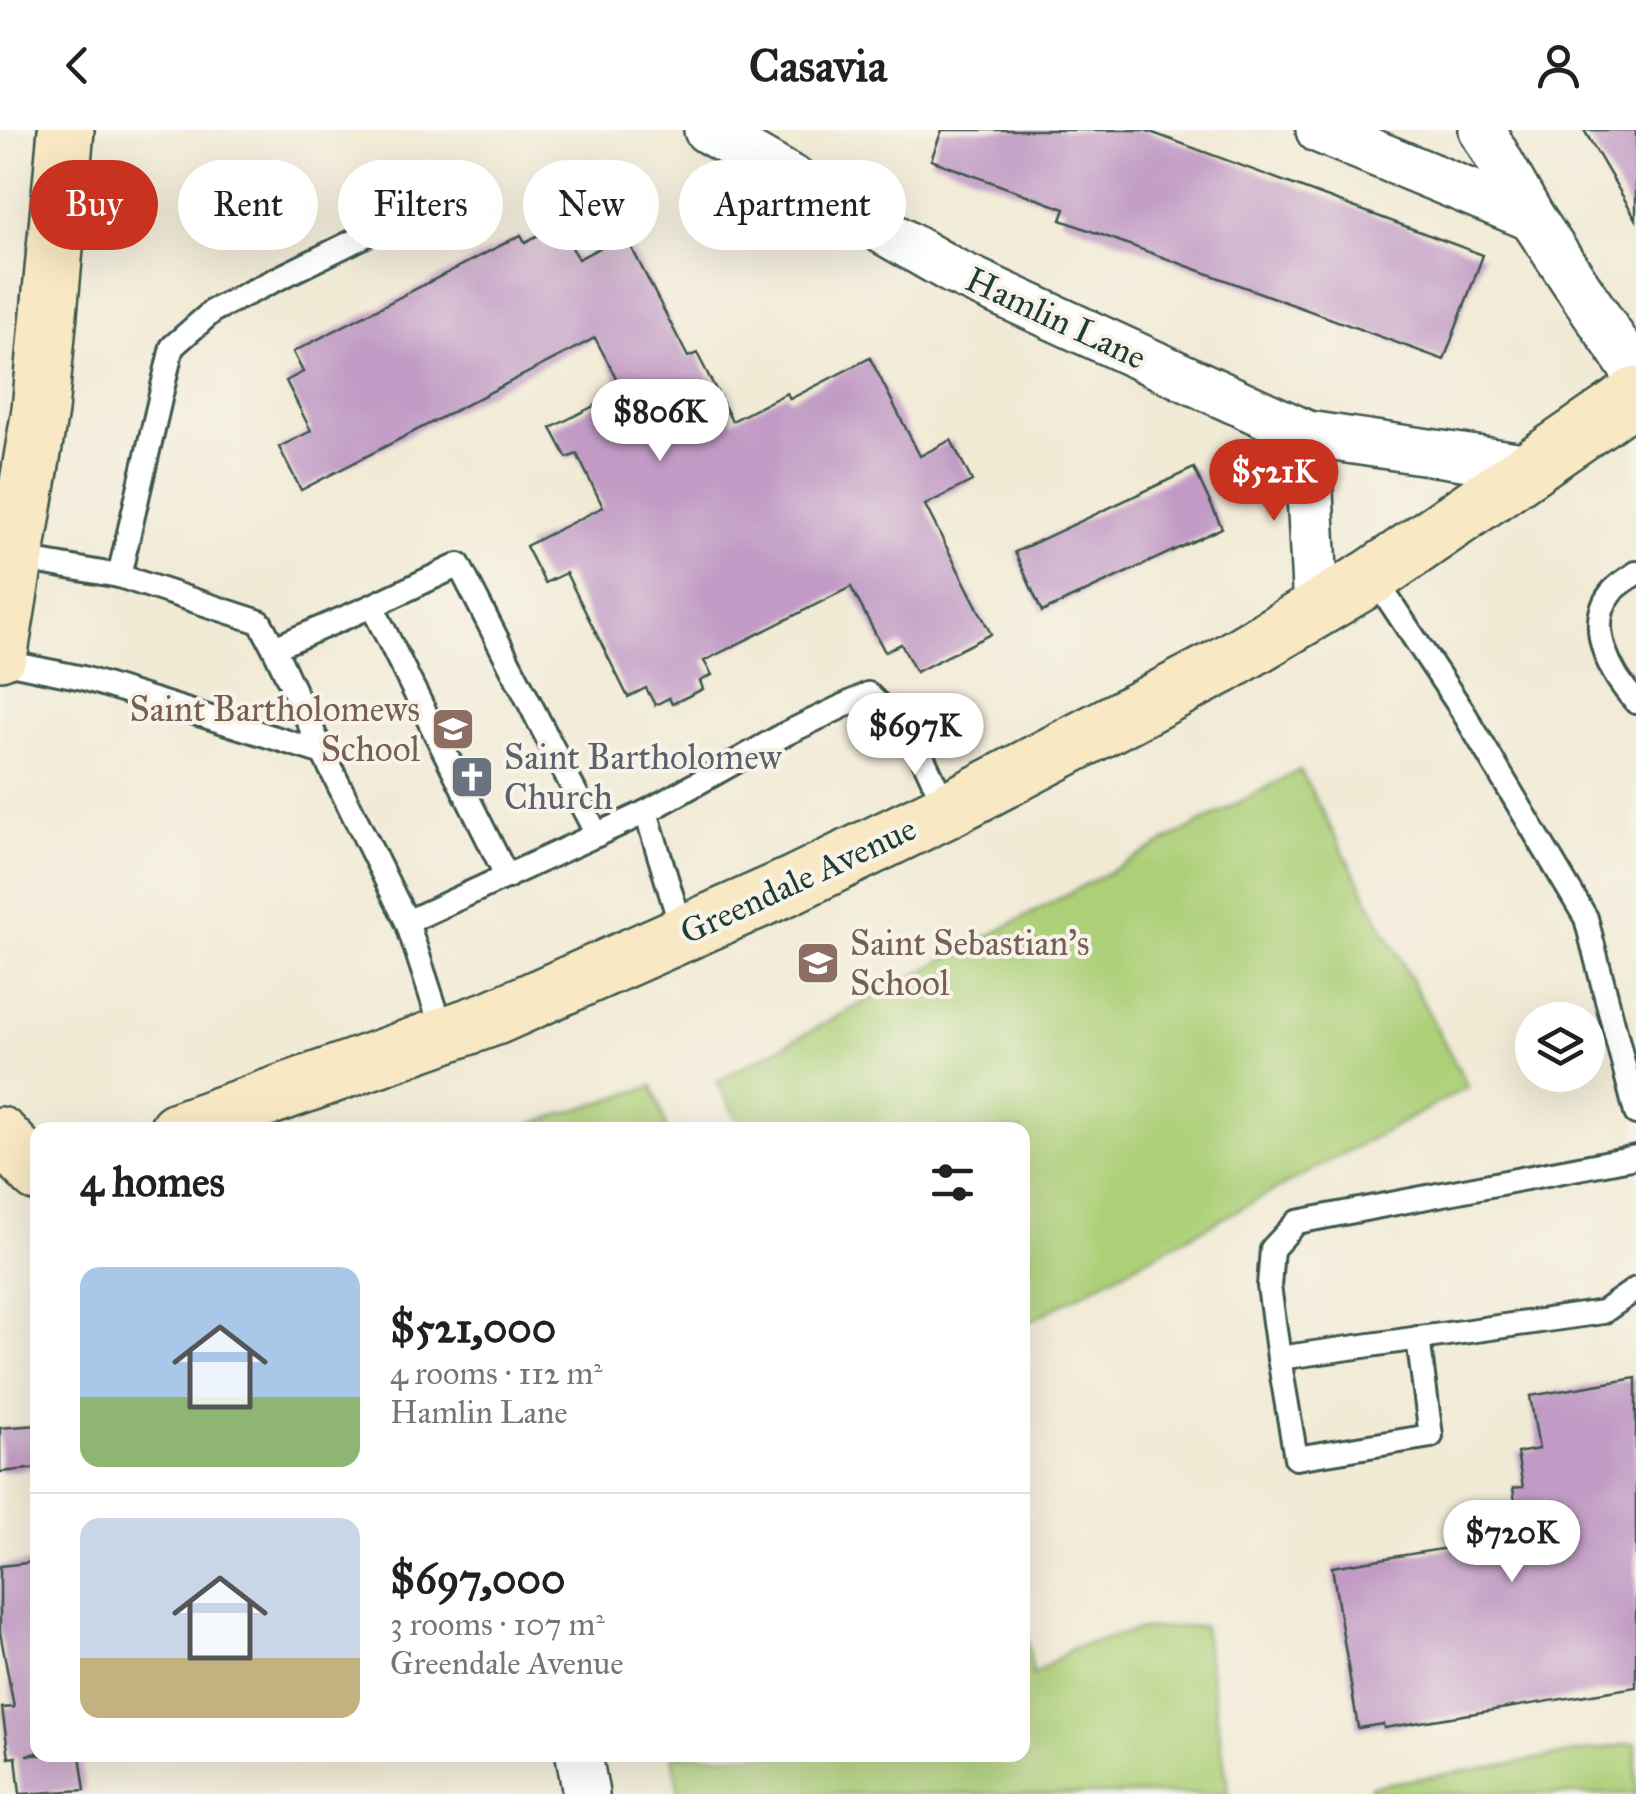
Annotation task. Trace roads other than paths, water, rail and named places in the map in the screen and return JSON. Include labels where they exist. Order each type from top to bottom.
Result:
[{"type":"main road","points":[[0,652],[54,291],[66,130]]},
{"type":"main road","name":"Greendale Avenue","points":[[200,1122],[444,1035],[683,934],[947,810],[1220,667],[1373,576],[1636,396]]},
{"type":"main road","points":[[0,1134],[30,1168]]},
{"type":"main road","points":[[0,1192],[30,1180]]},
{"type":"street","name":"Hamlin Lane","points":[[708,130],[953,271],[1307,434],[1530,467]]},
{"type":"street","points":[[1319,130],[1532,218]]},
{"type":"street","points":[[1482,130],[1532,218],[1636,374]]},
{"type":"street","points":[[1307,434],[1316,610]]},
{"type":"street","points":[[580,1762],[586,1794]]},
{"type":"lane","points":[[119,576],[172,347],[214,310],[338,249]]},
{"type":"lane","points":[[17,558],[119,576],[260,622],[407,922],[444,1035]]},
{"type":"lane","points":[[274,648],[459,565],[597,835]]},
{"type":"lane","points":[[1636,572],[1609,594],[1599,629],[1614,678],[1636,702]]},
{"type":"lane","points":[[1373,576],[1462,710],[1586,918],[1636,1113]]},
{"type":"lane","points":[[372,606],[507,877]]},
{"type":"lane","points":[[0,661],[83,678],[323,753]]},
{"type":"lane","points":[[407,922],[646,812],[787,732],[868,694],[914,739],[947,810]]},
{"type":"lane","points":[[646,812],[683,934]]},
{"type":"lane","points":[[1418,1338],[1431,1436],[1296,1458],[1269,1286],[1272,1249],[1297,1222],[1636,1157]]},
{"type":"lane","points":[[1279,1358],[1604,1312],[1636,1289]]},
{"type":"place","name":"Saint Bartholomews School","points":[[453,729]]},
{"type":"place","name":"Saint Bartholomew Church","points":[[472,777]]},
{"type":"place","name":"Saint Sebastian's School","points":[[818,963]]}]
